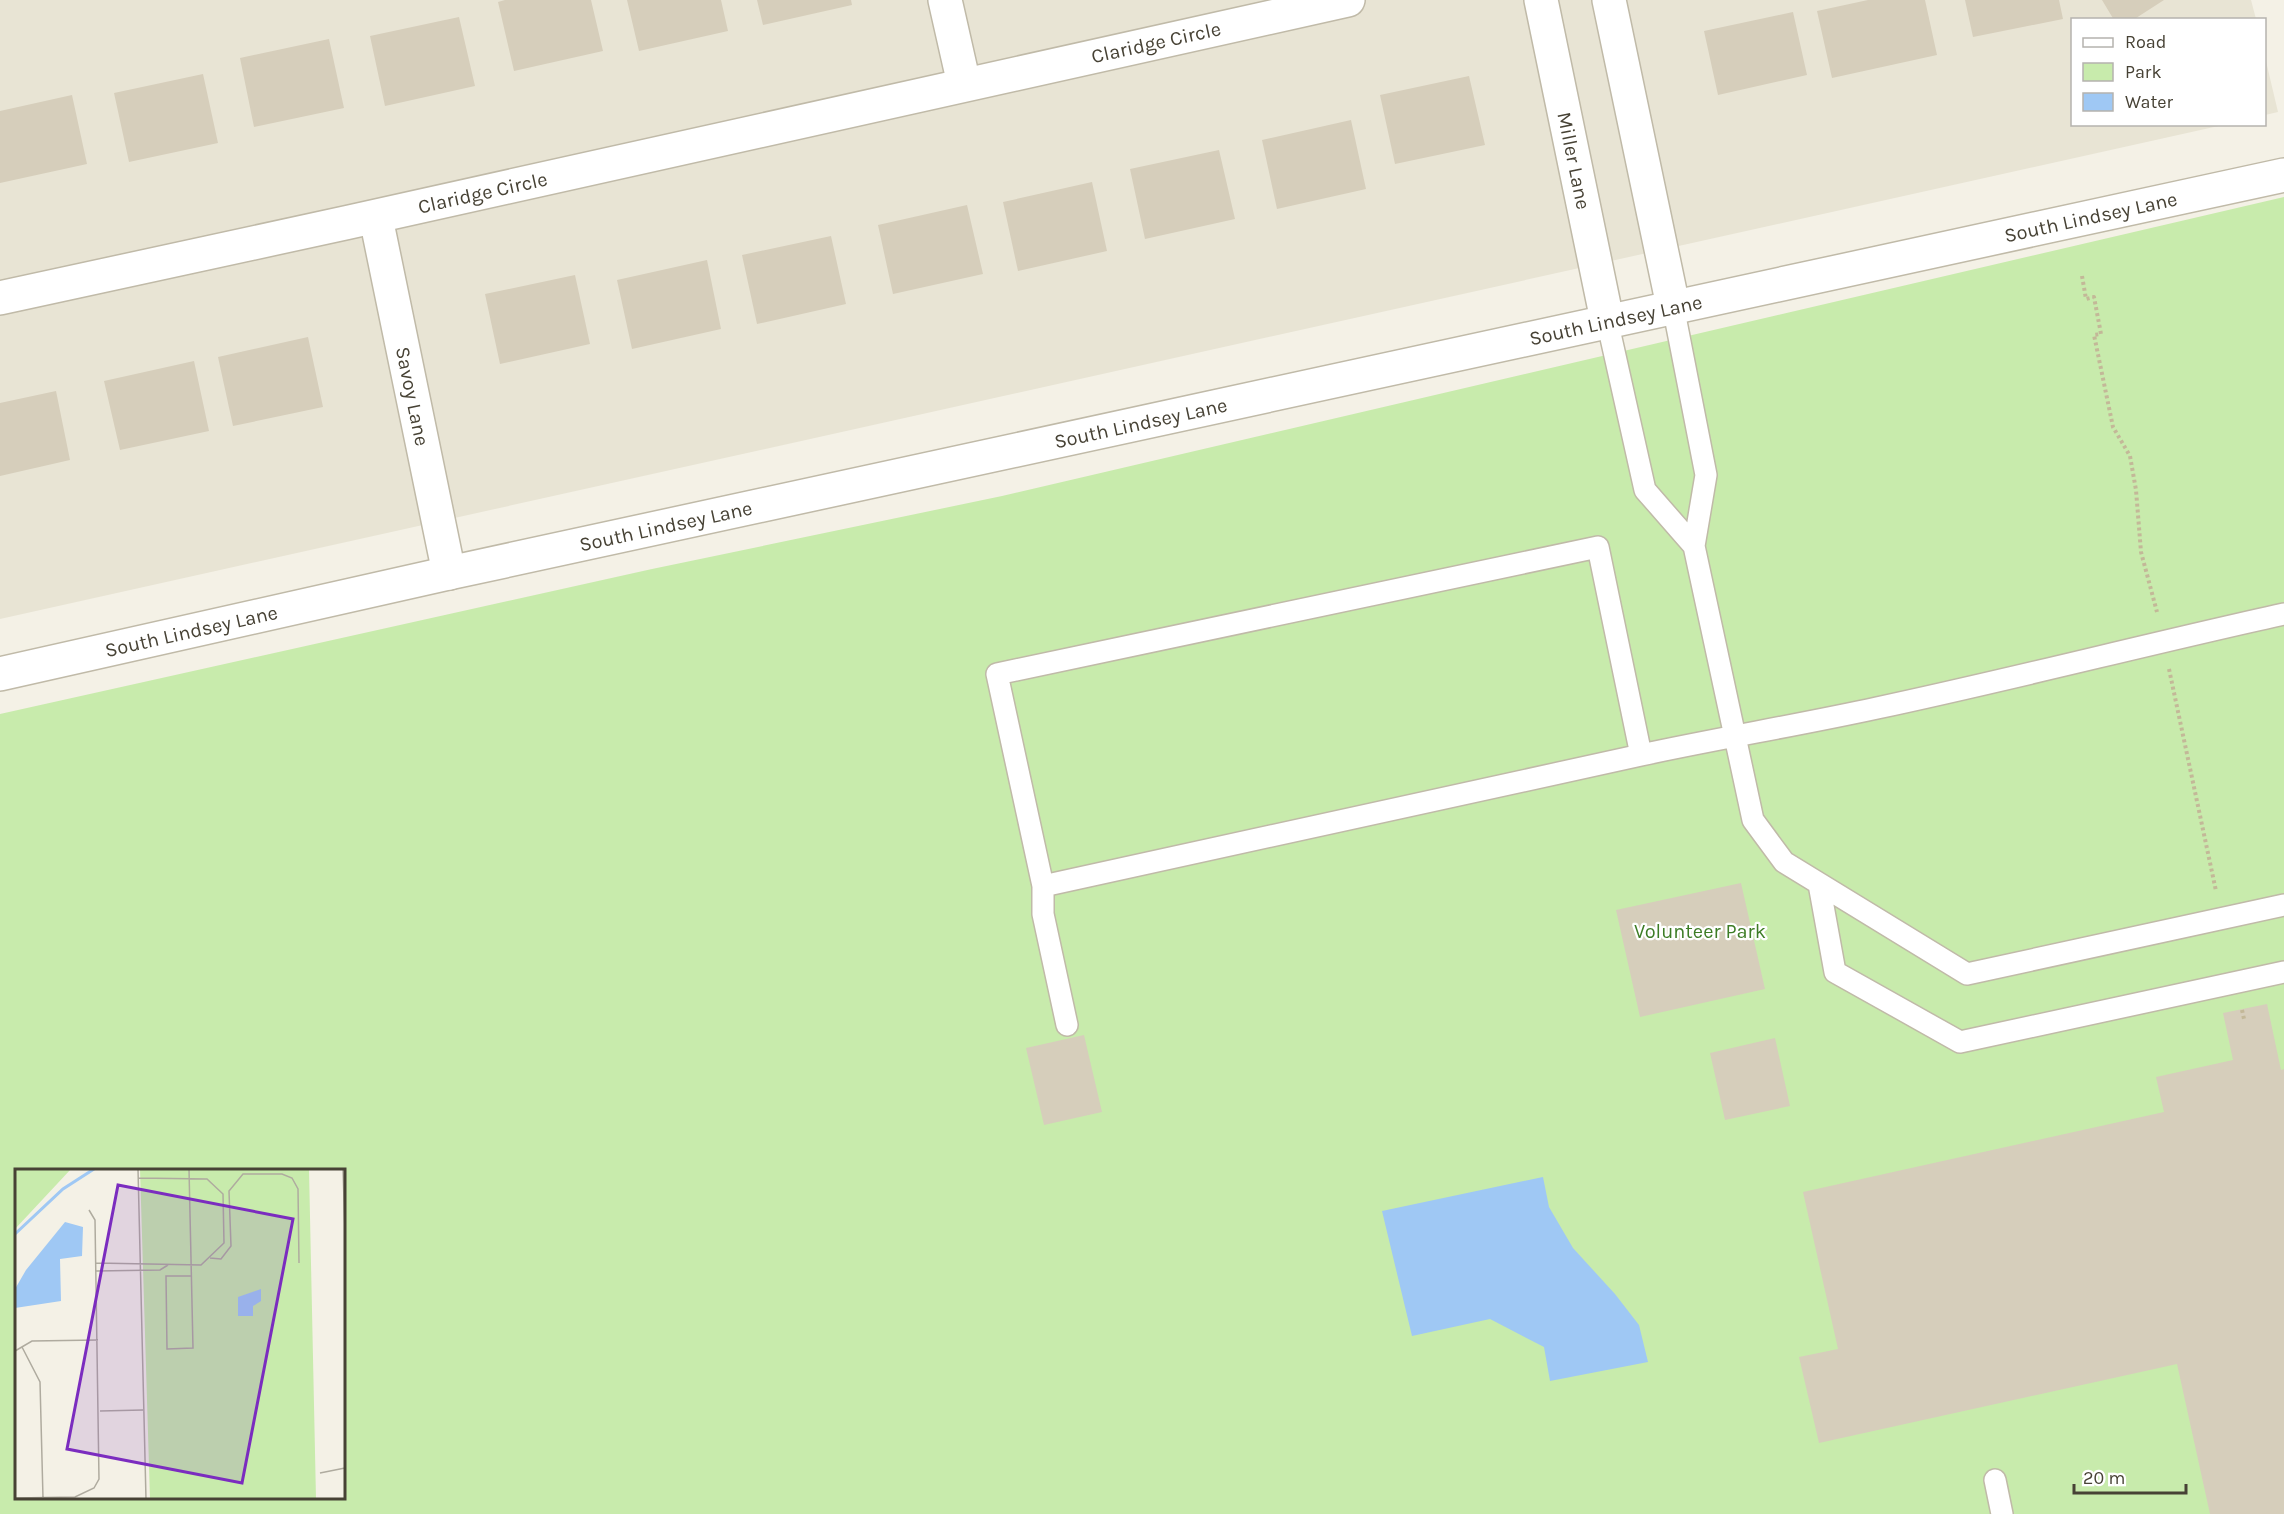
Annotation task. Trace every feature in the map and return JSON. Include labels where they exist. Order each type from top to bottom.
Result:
[{"type":"street","points":[[945,0],[963,84]]},
{"type":"street","name":"Claridge Circle","points":[[0,298],[376,218],[963,84],[1348,0]]},
{"type":"street","name":"Miller Lane","points":[[1541,0],[1607,320]]},
{"type":"street","points":[[1609,0],[1673,306]]},
{"type":"street","name":"South Lindsey Lane","points":[[0,674],[448,573],[2284,175]]},
{"type":"street","name":"Savoy Lane","points":[[376,218],[448,573]]},
{"type":"lane","points":[[1673,306],[1706,475],[1694,546],[1753,820],[1784,862],[1967,974],[2284,905]]},
{"type":"lane","points":[[1607,320],[1645,489],[1694,546]]},
{"type":"lane","points":[[1067,1026],[1043,914],[1043,886],[997,674],[1598,547],[1641,755]]},
{"type":"lane","points":[[1043,886],[1734,735],[1877,708],[2284,614]]},
{"type":"lane","points":[[1819,884],[1835,972],[1960,1041],[2284,972]]},
{"type":"lane","points":[[1995,1480],[2002,1514]]},
{"type":"shaded area","points":[[0,0],[2251,0],[2256,18],[2071,18],[2071,126],[2218,126],[0,619]]},
{"type":"shaded area","points":[[2266,61],[2278,112],[2266,115]]},
{"type":"green space","name":"Volunteer Park","points":[[2284,197],[2284,1514],[0,1514],[0,714],[652,569],[1002,496]]},
{"type":"water","points":[[1543,1177],[1549,1207],[1573,1248],[1615,1294],[1639,1325],[1648,1362],[1550,1381],[1544,1347],[1490,1319],[1412,1336],[1382,1211]]},
{"type":"building","points":[[505,0],[591,0],[603,51],[514,71],[498,2]]},
{"type":"building","points":[[627,0],[721,0],[728,31],[639,51]]},
{"type":"building","points":[[757,0],[851,0],[852,5],[763,25]]},
{"type":"building","points":[[1868,0],[1925,0],[1937,55],[1832,78],[1817,11]]},
{"type":"building","points":[[1965,0],[2059,0],[2063,19],[1973,37]]},
{"type":"building","points":[[2102,0],[2164,0],[2136,18],[2113,18]]},
{"type":"building","points":[[1793,12],[1807,75],[1718,95],[1704,31]]},
{"type":"building","points":[[459,17],[475,86],[385,106],[370,36]]},
{"type":"building","points":[[329,39],[344,108],[254,127],[240,58]]},
{"type":"building","points":[[203,74],[218,143],[129,162],[114,93]]},
{"type":"building","points":[[1469,76],[1485,145],[1395,164],[1380,95]]},
{"type":"building","points":[[72,95],[87,164],[0,183],[0,111]]},
{"type":"building","points":[[1351,120],[1366,189],[1277,209],[1262,140]]},
{"type":"building","points":[[1219,150],[1235,219],[1145,239],[1130,169]]},
{"type":"building","points":[[1092,182],[1107,251],[1018,271],[1003,202]]},
{"type":"building","points":[[967,205],[983,274],[893,294],[878,225]]},
{"type":"building","points":[[831,236],[846,304],[757,324],[742,255]]},
{"type":"building","points":[[707,260],[721,329],[632,349],[617,280]]},
{"type":"building","points":[[575,275],[590,344],[500,364],[485,294]]},
{"type":"building","points":[[308,337],[323,407],[233,426],[218,357]]},
{"type":"building","points":[[194,361],[209,431],[120,450],[104,381]]},
{"type":"building","points":[[56,391],[70,460],[0,476],[0,403]]},
{"type":"building","points":[[1741,883],[1765,989],[1640,1017],[1616,910]]},
{"type":"building","points":[[2267,1004],[2281,1070],[2284,1069],[2284,1514],[2210,1514],[2177,1364],[1819,1443],[1799,1357],[1838,1349],[1803,1192],[2164,1112],[2156,1077],[2233,1060],[2223,1013]]},
{"type":"building","points":[[1084,1035],[1102,1112],[1044,1125],[1026,1048]]},
{"type":"building","points":[[1775,1038],[1790,1106],[1725,1120],[1710,1053]]}]
